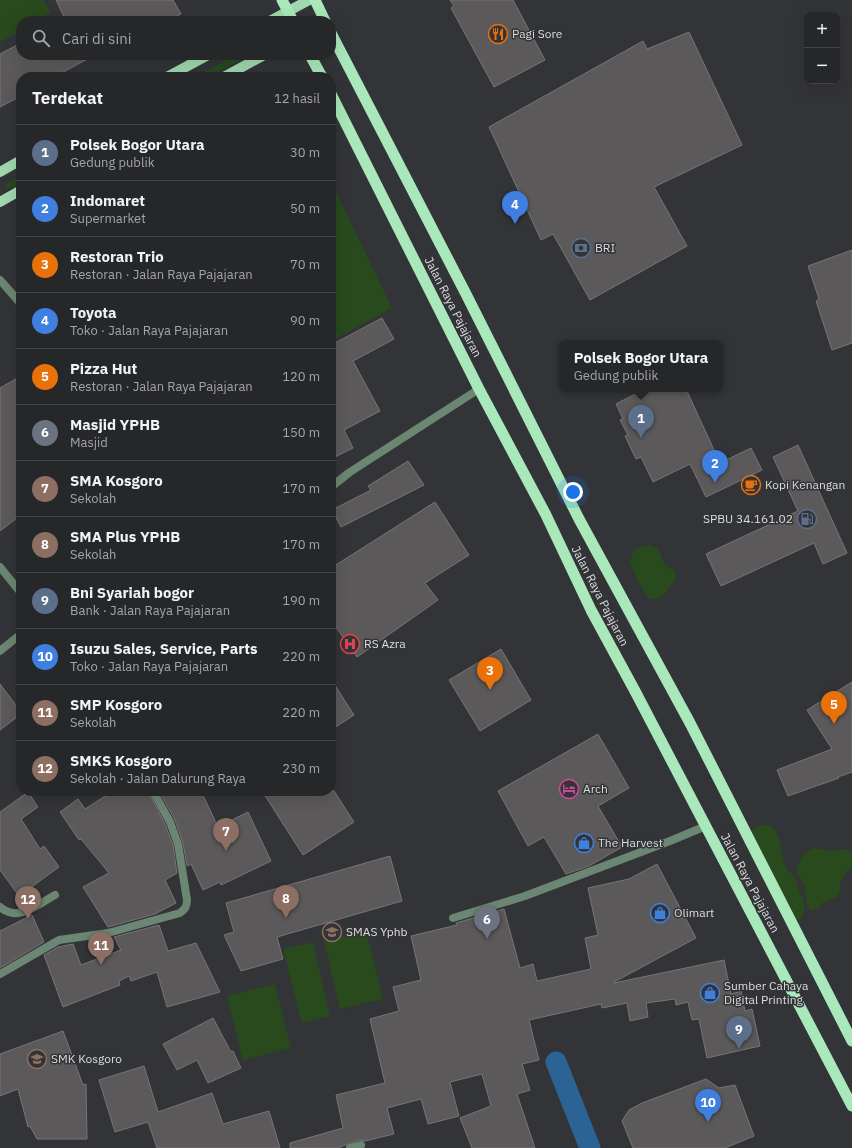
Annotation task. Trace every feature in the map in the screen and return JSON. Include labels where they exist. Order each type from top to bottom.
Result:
[{"type":"highway","points":[[282,0],[290,16]]},
{"type":"highway","points":[[315,0],[323,16]]},
{"type":"highway","name":"Jalan Raya Pajajaran","points":[[336,43],[480,321],[579,519],[690,723],[852,1041]]},
{"type":"highway","points":[[313,60],[319,72]]},
{"type":"highway","name":"Jalan Raya Pajajaran","points":[[336,104],[479,389],[552,527],[591,610],[636,691],[852,1106]]},
{"type":"main road","points":[[290,16],[308,0]]},
{"type":"main road","points":[[176,72],[199,60]]},
{"type":"main road","points":[[233,72],[255,60]]},
{"type":"main road","points":[[0,172],[16,163]]},
{"type":"main road","points":[[0,202],[16,193]]},
{"type":"street","points":[[0,280],[16,298]]},
{"type":"street","points":[[336,483],[350,472],[479,389]]},
{"type":"street","points":[[0,567],[16,587]]},
{"type":"street","points":[[0,651],[16,638]]},
{"type":"street","points":[[0,974],[59,940],[108,933],[180,913],[184,910],[187,906],[187,900],[178,844],[170,822],[156,796]]},
{"type":"street","points":[[453,918],[525,896],[663,844],[706,826]]},
{"type":"street","points":[[0,907],[5,912],[15,914],[25,912],[55,895]]},
{"type":"street","points":[[350,1148],[361,1145]]},
{"type":"green space","points":[[0,0],[43,0],[51,12],[44,16],[16,16],[16,33],[0,42]]},
{"type":"green space","points":[[227,60],[238,60],[218,72],[205,72]]},
{"type":"green space","points":[[16,179],[16,184],[6,188],[6,184]]},
{"type":"green space","points":[[336,192],[392,308],[336,338]]},
{"type":"green space","points":[[649,545],[658,550],[664,563],[674,569],[676,576],[666,593],[653,599],[649,598],[644,592],[630,562],[634,549]]},
{"type":"green space","points":[[767,824],[776,831],[786,868],[795,877],[804,899],[805,908],[801,919],[792,920],[751,838],[752,831],[755,828]]},
{"type":"green space","points":[[815,848],[830,851],[845,849],[852,853],[852,866],[842,878],[840,892],[836,898],[823,902],[819,908],[812,911],[807,906],[804,885],[797,874],[798,865],[804,854]]},
{"type":"green space","points":[[366,930],[383,999],[340,1009],[324,941]]},
{"type":"green space","points":[[313,942],[330,1016],[302,1023],[283,949]]},
{"type":"green space","points":[[275,984],[291,1048],[243,1060],[227,996]]},
{"type":"building","points":[[56,0],[173,0],[181,14],[177,16],[64,16]]},
{"type":"building","name":"Pagi Sore","points":[[450,0],[513,0],[545,60],[494,87],[451,8],[454,6]]},
{"type":"building","points":[[689,32],[742,145],[654,187],[687,246],[590,300],[553,234],[541,240],[489,127],[643,41],[647,49]]},
{"type":"building","points":[[16,46],[16,60],[86,60],[63,72],[16,72],[16,99],[0,107],[0,54]]},
{"type":"building","points":[[852,250],[852,343],[832,350],[816,301],[819,299],[808,266]]},
{"type":"building","points":[[382,318],[394,339],[353,361],[380,411],[344,430],[353,448],[336,456],[336,342]]},
{"type":"building","points":[[16,379],[16,519],[0,531],[0,388]]},
{"type":"building","points":[[639,392],[687,392],[720,463],[751,448],[762,470],[706,497],[690,464],[653,482],[641,457],[636,459],[625,436],[628,435],[620,420],[623,419],[616,404]]},
{"type":"building","name":"SPBU 34.161.02","points":[[798,445],[847,553],[823,564],[814,543],[721,586],[706,554],[798,511],[773,457]]},
{"type":"building","points":[[408,461],[424,485],[341,527],[336,518],[336,508],[371,490],[368,486]]},
{"type":"building","points":[[435,502],[469,555],[425,583],[438,600],[357,657],[336,627],[336,565]]},
{"type":"building","points":[[501,649],[531,700],[480,731],[449,680]]},
{"type":"building","points":[[852,682],[852,772],[788,796],[777,770],[832,749],[807,710]]},
{"type":"building","points":[[0,684],[16,705],[16,718],[0,730]]},
{"type":"building","points":[[336,687],[354,715],[336,727]]},
{"type":"building","points":[[598,734],[629,788],[598,806],[622,847],[589,866],[566,874],[544,837],[528,846],[498,791]]},
{"type":"building","points":[[336,794],[354,822],[303,855],[265,796],[336,796]]},
{"type":"building","points":[[22,796],[31,796],[38,807],[21,819],[40,849],[44,846],[59,867],[19,896],[0,870],[0,812]]},
{"type":"building","points":[[105,796],[151,796],[165,824],[173,845],[177,873],[165,880],[176,903],[155,914],[108,927],[83,887],[109,873],[81,839],[79,840],[60,812],[78,799],[85,809]]},
{"type":"building","points":[[162,796],[203,796],[218,827],[248,812],[271,861],[221,885],[220,882],[203,890],[191,864],[187,866],[183,843],[175,820]]},
{"type":"building","points":[[390,856],[402,901],[277,937],[283,959],[241,971],[224,935],[234,932],[226,903]]},
{"type":"building","points":[[657,864],[696,938],[614,983],[724,960],[731,994],[741,991],[745,1011],[752,1009],[760,1046],[707,1058],[699,1019],[692,1020],[688,1002],[676,1005],[675,999],[646,1003],[648,1017],[630,1021],[627,1003],[602,1008],[601,1004],[529,1020],[539,1060],[522,1064],[530,1090],[517,1094],[535,1148],[472,1148],[460,1118],[491,1106],[482,1074],[450,1082],[459,1116],[428,1124],[421,1099],[387,1108],[394,1134],[365,1141],[360,1140],[337,1148],[290,1148],[290,1143],[343,1128],[336,1095],[385,1083],[370,1019],[399,1011],[393,987],[421,980],[411,936],[457,925],[456,923],[504,909],[520,968],[533,964],[537,981],[591,969],[585,938],[598,935],[588,888],[629,879]]},
{"type":"building","points":[[32,915],[44,942],[0,968],[0,931]]},
{"type":"building","points":[[159,925],[168,951],[196,943],[220,992],[167,1007],[157,972],[131,981],[129,976],[119,981],[120,985],[63,1007],[44,955],[58,947],[73,944],[81,965],[121,950],[114,937]]},
{"type":"building","points":[[213,1018],[231,1052],[233,1051],[241,1068],[208,1083],[197,1060],[177,1070],[163,1044]]},
{"type":"building","points":[[63,1031],[83,1085],[86,1084],[87,1139],[37,1139],[30,1126],[28,1127],[18,1089],[0,1096],[0,1054]]},
{"type":"building","points":[[144,1066],[158,1112],[212,1093],[223,1124],[269,1111],[280,1148],[157,1148],[148,1122],[115,1132],[99,1080]]},
{"type":"building","points":[[706,1079],[719,1088],[735,1085],[754,1136],[725,1148],[633,1148],[622,1121],[629,1110],[642,1103]]},
{"type":"waterway","points":[[556,1062],[590,1148]]},
{"type":"place","name":"Pagi Sore","points":[[498,34]]},
{"type":"place","name":"Toyota","points":[[515,224]]},
{"type":"place","name":"BRI","points":[[581,248]]},
{"type":"place","name":"Polsek Bogor Utara","points":[[641,438]]},
{"type":"place","name":"Indomaret","points":[[715,483]]},
{"type":"place","name":"Kopi Kenangan","points":[[751,485]]},
{"type":"place","name":"SPBU 34.161.02","points":[[807,519]]},
{"type":"place","name":"RS Azra","points":[[350,644]]},
{"type":"place","name":"Restoran Trio","points":[[490,690]]},
{"type":"place","name":"Pizza Hut","points":[[834,724]]},
{"type":"place","name":"Arch","points":[[569,789]]},
{"type":"place","name":"The Harvest","points":[[584,843]]},
{"type":"place","name":"SMA Kosgoro","points":[[226,851]]},
{"type":"place","name":"Olimart","points":[[660,913]]},
{"type":"place","name":"SMA Plus YPHB","points":[[286,918]]},
{"type":"place","name":"SMKS Kosgoro","points":[[28,919]]},
{"type":"place","name":"SMAS Yphb","points":[[332,932]]},
{"type":"place","name":"Masjid YPHB","points":[[487,939]]},
{"type":"place","name":"SMP Kosgoro","points":[[101,965]]},
{"type":"place","name":"Sumber Cahaya Digital Printing","points":[[710,993]]},
{"type":"place","name":"Bni Syariah bogor","points":[[739,1049]]},
{"type":"place","name":"SMK Kosgoro","points":[[37,1059]]},
{"type":"place","name":"Isuzu Sales, Service, Parts","points":[[708,1122]]}]
